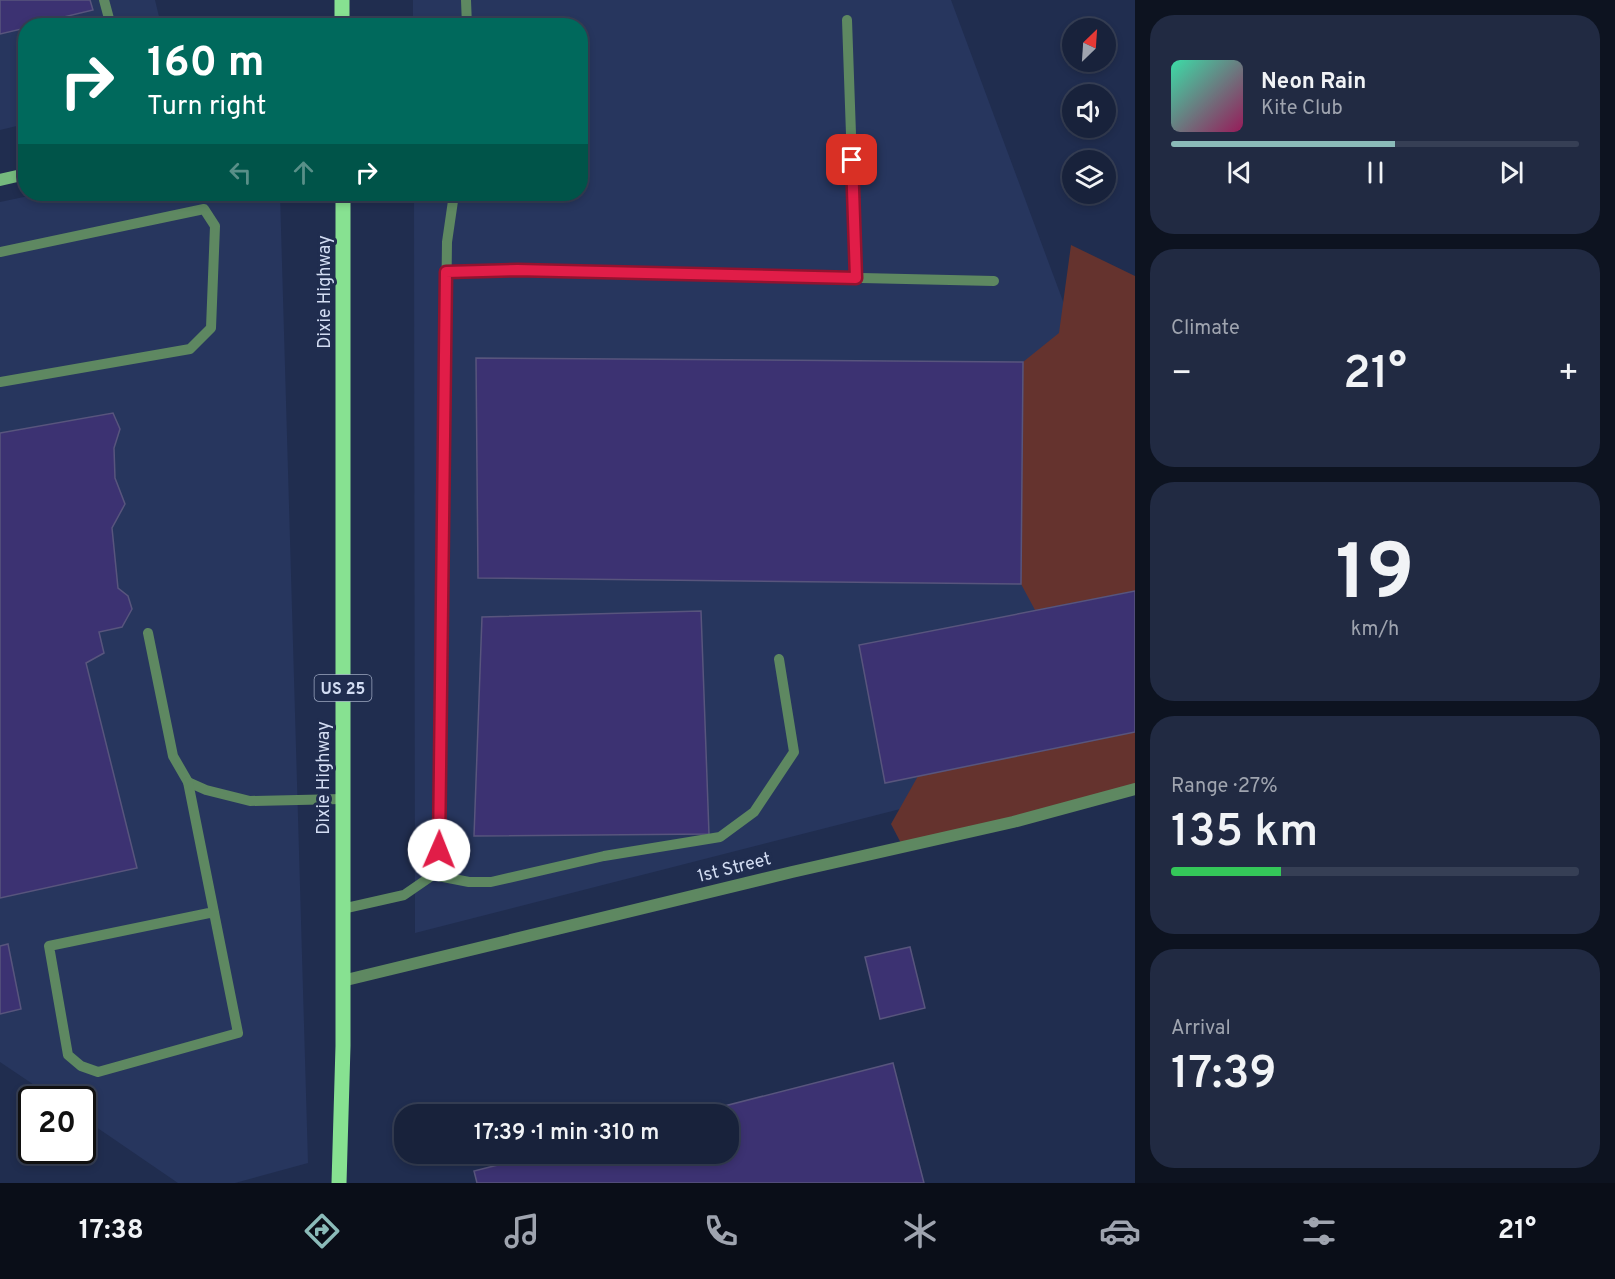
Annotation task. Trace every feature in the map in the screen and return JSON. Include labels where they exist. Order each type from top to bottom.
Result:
[{"type":"main road","points":[[342,0],[342,18]]},
{"type":"main road","name":"Dixie Highway","points":[[339,1183],[342,981],[343,201]]},
{"type":"street","points":[[0,180],[18,176]]},
{"type":"street","name":"1st Street","points":[[342,981],[792,872],[1013,822],[1135,789]]},
{"type":"lane","points":[[104,0],[109,18]]},
{"type":"lane","points":[[466,0],[467,18]]},
{"type":"lane","points":[[847,20],[856,278]]},
{"type":"lane","points":[[342,909],[404,896],[433,875],[439,850],[446,272],[447,242],[453,201]]},
{"type":"lane","points":[[0,252],[204,208],[215,226],[211,328],[190,349],[0,382]]},
{"type":"lane","points":[[446,272],[517,270],[994,280]]},
{"type":"lane","points":[[148,633],[173,756],[188,782],[214,912],[238,1033],[98,1072],[81,1066],[68,1055],[49,946],[214,912]]},
{"type":"lane","points":[[433,875],[469,882],[491,882],[604,856],[720,837],[754,813],[794,752],[779,659]]},
{"type":"lane","points":[[188,782],[206,790],[250,801],[342,798]]},
{"type":"shaded area","points":[[0,0],[155,0],[159,18],[18,18],[18,126],[0,130]]},
{"type":"shaded area","points":[[413,0],[951,0],[1135,495],[1135,749],[415,933],[414,201],[588,201],[588,18],[413,18]]},
{"type":"shaded area","points":[[18,198],[18,201],[280,201],[308,1163],[235,1183],[178,1183],[96,1127],[96,1086],[36,1086],[0,1062],[0,202]]},
{"type":"shaded area","points":[[1071,245],[1135,276],[1135,591],[1035,610],[1021,584],[1023,362],[1059,333]]},
{"type":"shaded area","points":[[1135,732],[1135,789],[903,847],[891,824],[918,776]]},
{"type":"building","points":[[0,0],[90,0],[93,10],[60,18],[18,18],[18,30],[0,34]]},
{"type":"building","points":[[476,358],[1023,362],[1021,584],[478,578]]},
{"type":"building","points":[[113,413],[120,429],[114,448],[115,478],[125,504],[112,528],[118,588],[128,596],[132,609],[122,627],[99,632],[104,653],[86,663],[137,868],[0,898],[0,433]]},
{"type":"building","points":[[1135,591],[1135,732],[885,783],[859,645]]},
{"type":"building","points":[[701,611],[709,834],[474,836],[482,617]]},
{"type":"building","points":[[8,944],[21,1009],[0,1014],[0,946]]},
{"type":"building","points":[[910,947],[925,1008],[880,1019],[865,957]]},
{"type":"building","points":[[893,1063],[924,1183],[477,1183],[474,1171],[502,1164],[739,1164],[739,1104],[732,1104]]},
{"type":"route","points":[[439,850],[446,272],[517,270],[856,278],[852,160]]}]
